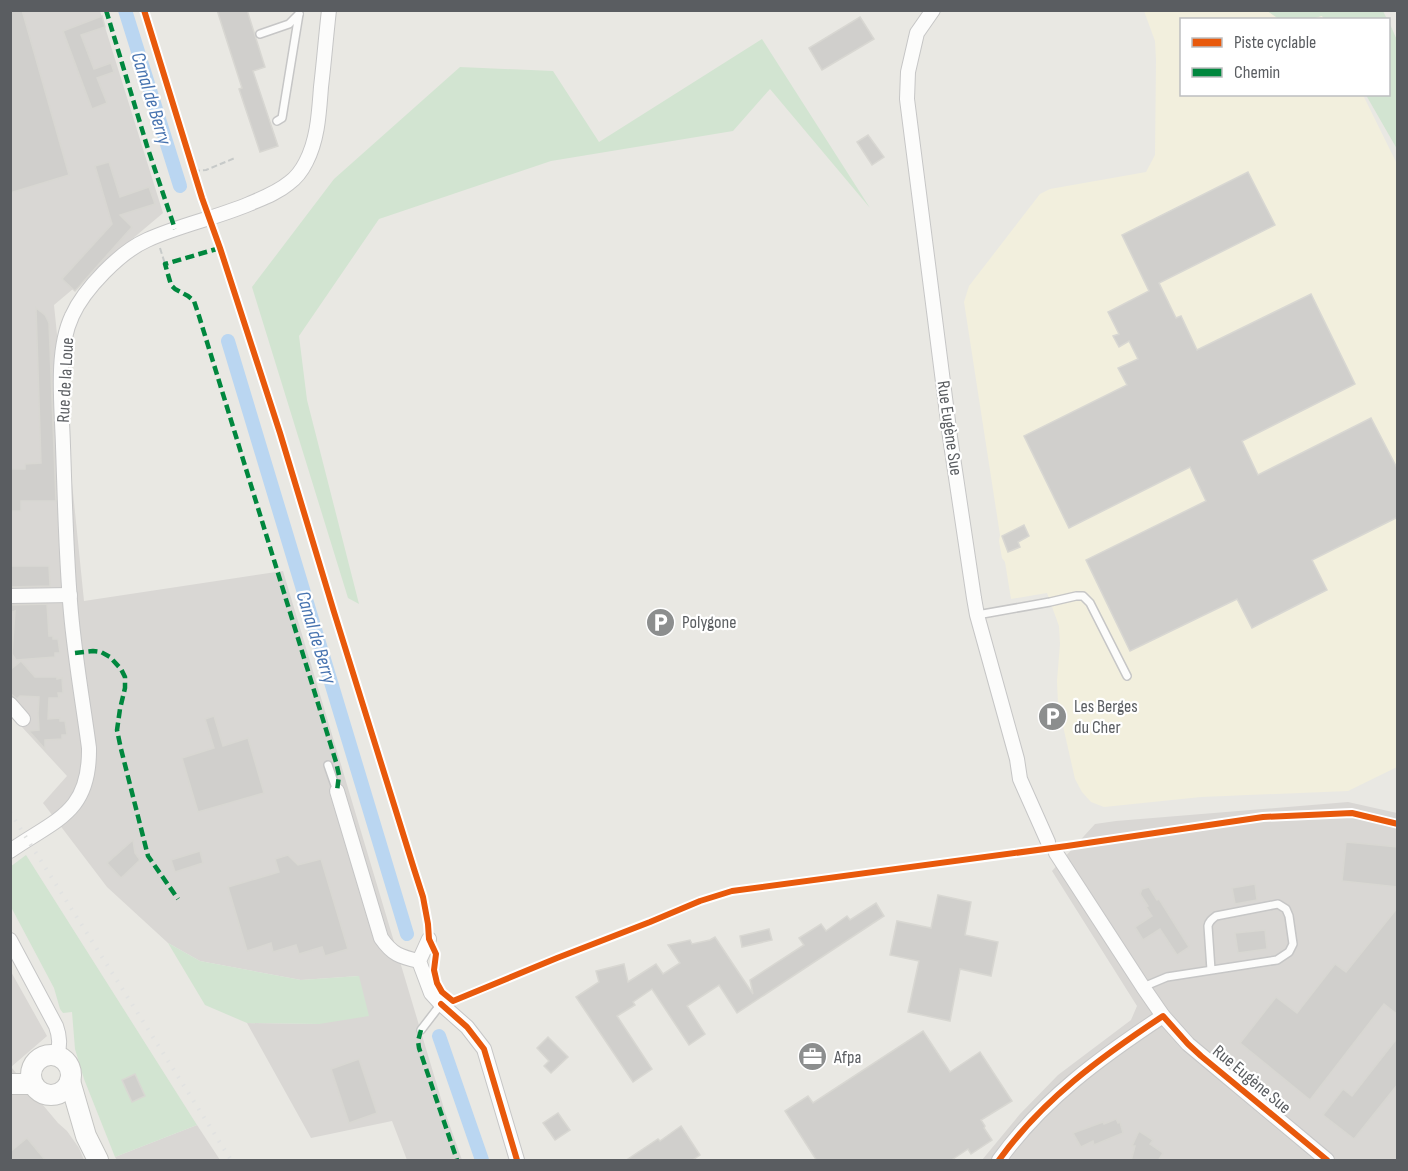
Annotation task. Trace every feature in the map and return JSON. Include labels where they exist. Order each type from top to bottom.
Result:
[{"type":"main road","points":[[44,1057],[57,1057],[67,1064],[69,1081],[63,1091],[52,1095],[41,1093],[32,1078],[34,1065],[44,1057]]},
{"type":"main road","points":[[10,1076],[32,1078]]},
{"type":"main road","points":[[10,1084],[32,1078]]},
{"type":"main road","points":[[69,1081],[86,1136],[98,1161]]},
{"type":"main road","points":[[52,1095],[86,1136]]},
{"type":"street","name":"Rue de la Loue","points":[[10,851],[65,814],[79,797],[88,776],[89,748],[69,596],[61,387],[64,340],[72,315],[94,285],[129,249],[154,237],[243,207],[280,190],[297,177],[313,145],[318,121],[329,10]]},
{"type":"street","name":"Rue Eugène Sue","points":[[933,10],[917,33],[908,72],[907,99],[950,437],[977,615],[1017,759],[1020,779],[1052,847],[1163,1016],[1201,1056],[1327,1161]]},
{"type":"street","points":[[10,596],[69,596]]},
{"type":"street","points":[[10,704],[23,719]]},
{"type":"street","points":[[337,791],[381,938],[394,954],[419,961]]},
{"type":"street","points":[[429,939],[419,961],[431,993],[441,1005],[467,1027],[483,1049],[517,1161]]},
{"type":"street","points":[[10,940],[56,1026],[60,1036],[57,1057]]},
{"type":"street","points":[[999,1161],[1022,1131],[1049,1102],[1098,1061],[1163,1016]]},
{"type":"lane","points":[[260,34],[289,24],[301,12]]},
{"type":"lane","points":[[278,121],[282,117],[301,12]]},
{"type":"lane","points":[[977,615],[1083,596],[1090,603],[1127,676]]},
{"type":"lane","points":[[328,765],[337,791]]},
{"type":"lane","points":[[1143,987],[1167,977],[1277,960],[1289,952],[1293,944],[1286,909],[1278,904],[1213,918],[1208,927],[1211,970]]},
{"type":"lane","points":[[421,1030],[441,1005]]},
{"type":"path","points":[[194,171],[206,170],[235,158]]},
{"type":"shaded area","points":[[10,11],[100,11],[163,213],[54,305],[84,601],[283,571],[445,1112],[462,1160],[407,1160],[392,1121],[311,1138],[247,1023],[319,1024],[359,976],[301,980],[200,961],[168,943],[107,887],[43,803],[67,776],[10,714]]},
{"type":"shaded area","points":[[1144,11],[1318,11],[1323,18],[1180,18],[1180,96],[1363,96],[1397,164],[1397,767],[1348,791],[1201,797],[1104,807],[1091,802],[1075,779],[1058,704],[1059,626],[1047,593],[1011,599],[999,541],[1000,535],[964,302],[969,286],[1040,194],[1050,189],[1146,172],[1155,155],[1155,41]]},
{"type":"shaded area","points":[[1348,802],[1397,813],[1397,1160],[982,1160],[1020,1114],[1058,1075],[1131,1020],[1137,1006],[1052,871],[1095,824]]},
{"type":"shaded area","points":[[10,970],[47,1036],[11,1067],[67,1131],[84,1160],[11,1160]]},
{"type":"shaded area","points":[[197,1125],[220,1160],[117,1160],[115,1157]]},
{"type":"green space","points":[[1267,11],[1383,11],[1386,18],[1323,18],[1322,16],[1278,18]]},
{"type":"green space","points":[[1390,24],[1397,40],[1397,149],[1367,96],[1390,96]]},
{"type":"green space","points":[[762,39],[870,208],[770,89],[733,131],[551,161],[379,219],[299,336],[307,400],[359,604],[348,598],[252,287],[334,179],[460,67],[553,71],[599,142]]},
{"type":"green space","points":[[26,855],[197,1125],[115,1157],[84,1079],[75,1049],[72,1012],[63,1013],[60,1009],[54,988],[11,907],[10,867]]},
{"type":"green space","points":[[168,943],[200,961],[301,980],[359,976],[369,1016],[319,1024],[247,1023],[205,1005]]},
{"type":"building","points":[[10,10],[22,10],[69,175],[10,193]]},
{"type":"building","points":[[217,10],[247,10],[265,67],[253,71],[278,146],[260,152],[239,89],[242,88]]},
{"type":"building","points":[[102,16],[105,27],[81,35],[94,69],[111,63],[114,72],[97,78],[107,103],[92,109],[63,31]]},
{"type":"building","points":[[860,17],[874,39],[822,70],[809,48]]},
{"type":"building","points":[[868,135],[884,157],[872,165],[857,142]]},
{"type":"building","points":[[109,162],[120,197],[149,187],[155,204],[120,215],[132,227],[75,291],[62,279],[112,224],[95,166]]},
{"type":"building","points":[[1248,172],[1275,225],[1159,283],[1176,318],[1181,316],[1197,350],[1311,294],[1355,384],[1242,441],[1258,475],[1371,418],[1398,470],[1398,517],[1312,560],[1327,590],[1252,628],[1237,599],[1130,651],[1086,560],[1206,501],[1190,467],[1069,528],[1024,436],[1127,385],[1118,368],[1138,359],[1129,341],[1119,347],[1113,336],[1119,334],[1108,312],[1149,291],[1122,235]]},
{"type":"building","points":[[36,308],[45,315],[49,323],[56,501],[21,501],[21,511],[10,511],[10,469],[25,469],[25,464],[41,463]]},
{"type":"building","points":[[1024,525],[1029,536],[1018,542],[1020,547],[1008,552],[1002,536]]},
{"type":"building","points":[[10,566],[49,566],[50,586],[10,587]]},
{"type":"building","points":[[47,604],[49,636],[58,639],[60,653],[55,653],[55,657],[16,660],[12,654],[15,611],[10,613],[10,605]]},
{"type":"building","points":[[21,661],[35,677],[62,678],[63,693],[58,693],[59,698],[49,698],[48,719],[60,718],[60,721],[65,721],[67,735],[62,735],[62,739],[45,740],[45,749],[29,731],[39,730],[39,697],[20,696],[17,699],[10,693],[10,670]]},
{"type":"building","points":[[214,716],[223,746],[248,738],[264,793],[198,812],[182,758],[214,748],[205,719]]},
{"type":"building","points":[[133,840],[135,853],[140,860],[121,878],[107,863]]},
{"type":"building","points":[[1346,842],[1398,847],[1398,887],[1342,881]]},
{"type":"building","points":[[200,851],[203,863],[175,872],[171,860]]},
{"type":"building","points":[[288,855],[298,865],[321,859],[348,949],[325,956],[322,947],[299,954],[296,945],[273,952],[271,943],[247,951],[228,887],[279,872],[275,859]]},
{"type":"building","points":[[1255,884],[1257,900],[1235,904],[1232,888]]},
{"type":"building","points":[[1149,887],[1189,947],[1177,955],[1160,929],[1143,940],[1135,927],[1152,916],[1140,894],[1142,889]]},
{"type":"building","points":[[938,895],[971,902],[965,935],[998,942],[991,976],[960,969],[950,1021],[908,1012],[919,961],[890,955],[897,921],[931,928]]},
{"type":"building","points":[[876,903],[884,916],[737,1013],[719,985],[687,1006],[705,1034],[689,1045],[652,989],[633,1002],[635,1005],[617,1016],[652,1069],[633,1082],[576,997],[599,982],[596,971],[624,964],[628,982],[656,964],[663,974],[680,963],[668,945],[690,940],[692,944],[715,937],[753,994],[750,980],[804,945],[799,938],[821,924],[826,931],[847,916],[850,920]]},
{"type":"building","points":[[1398,907],[1398,1015],[1384,1004],[1310,1100],[1240,1043],[1276,997],[1297,1013],[1335,964],[1346,972]]},
{"type":"building","points":[[769,929],[772,940],[742,947],[740,936]]},
{"type":"building","points":[[1265,930],[1267,949],[1238,953],[1235,933]]},
{"type":"building","points":[[923,1031],[950,1072],[980,1052],[1012,1101],[981,1120],[992,1140],[971,1154],[968,1149],[950,1161],[817,1161],[785,1111],[808,1096],[813,1103]]},
{"type":"building","points":[[548,1037],[568,1057],[551,1073],[544,1066],[549,1061],[537,1048]]},
{"type":"building","points":[[1398,1037],[1398,1084],[1354,1139],[1323,1115],[1343,1089],[1352,1096]]},
{"type":"building","points":[[359,1059],[377,1113],[349,1123],[331,1069]]},
{"type":"building","points":[[135,1074],[145,1096],[132,1102],[122,1080]]},
{"type":"building","points":[[558,1113],[570,1130],[555,1140],[543,1123]]},
{"type":"building","points":[[1116,1119],[1118,1123],[1120,1122],[1123,1133],[1094,1145],[1093,1141],[1081,1147],[1073,1133],[1103,1122],[1104,1124]]},
{"type":"building","points":[[681,1126],[700,1155],[691,1161],[625,1161],[658,1139],[660,1141]]},
{"type":"building","points":[[1139,1131],[1153,1140],[1150,1144],[1163,1153],[1158,1161],[1131,1161],[1135,1146],[1132,1146]]},
{"type":"building","points":[[27,1138],[46,1161],[10,1161],[10,1152]]},
{"type":"waterway","name":"Canal de Berry","points":[[125,10],[180,186]]},
{"type":"waterway","name":"Canal de Berry","points":[[228,341],[407,934]]},
{"type":"waterway","name":"Canal de Berry","points":[[439,1036],[482,1160]]},
{"type":"railway","points":[[10,812],[231,1160]]},
{"type":"marked path","points":[[106,10],[175,229]]},
{"type":"marked path","points":[[220,248],[165,264],[171,285],[194,301],[199,316],[336,762],[339,775],[337,791]]},
{"type":"marked path","points":[[75,653],[101,652],[110,657],[125,677],[117,730],[121,749],[148,856],[178,899]]},
{"type":"marked path","points":[[421,1030],[419,1048],[457,1160]]},
{"type":"cycle path","points":[[144,10],[202,198],[280,433],[423,897],[429,939],[436,954],[434,970],[437,983],[442,992],[453,1001],[700,901],[732,891],[1263,817],[1352,813],[1398,824]]},
{"type":"cycle path","points":[[441,1004],[467,1027],[484,1049],[517,1160]]},
{"type":"cycle path","points":[[999,1160],[1034,1118],[1074,1080],[1163,1016],[1201,1056],[1327,1160]]},
{"type":"place","name":"Polygone","points":[[661,622]]},
{"type":"place","name":"Les Berges du Cher","points":[[1053,716]]},
{"type":"place","name":"Afpa","points":[[813,1057]]}]
